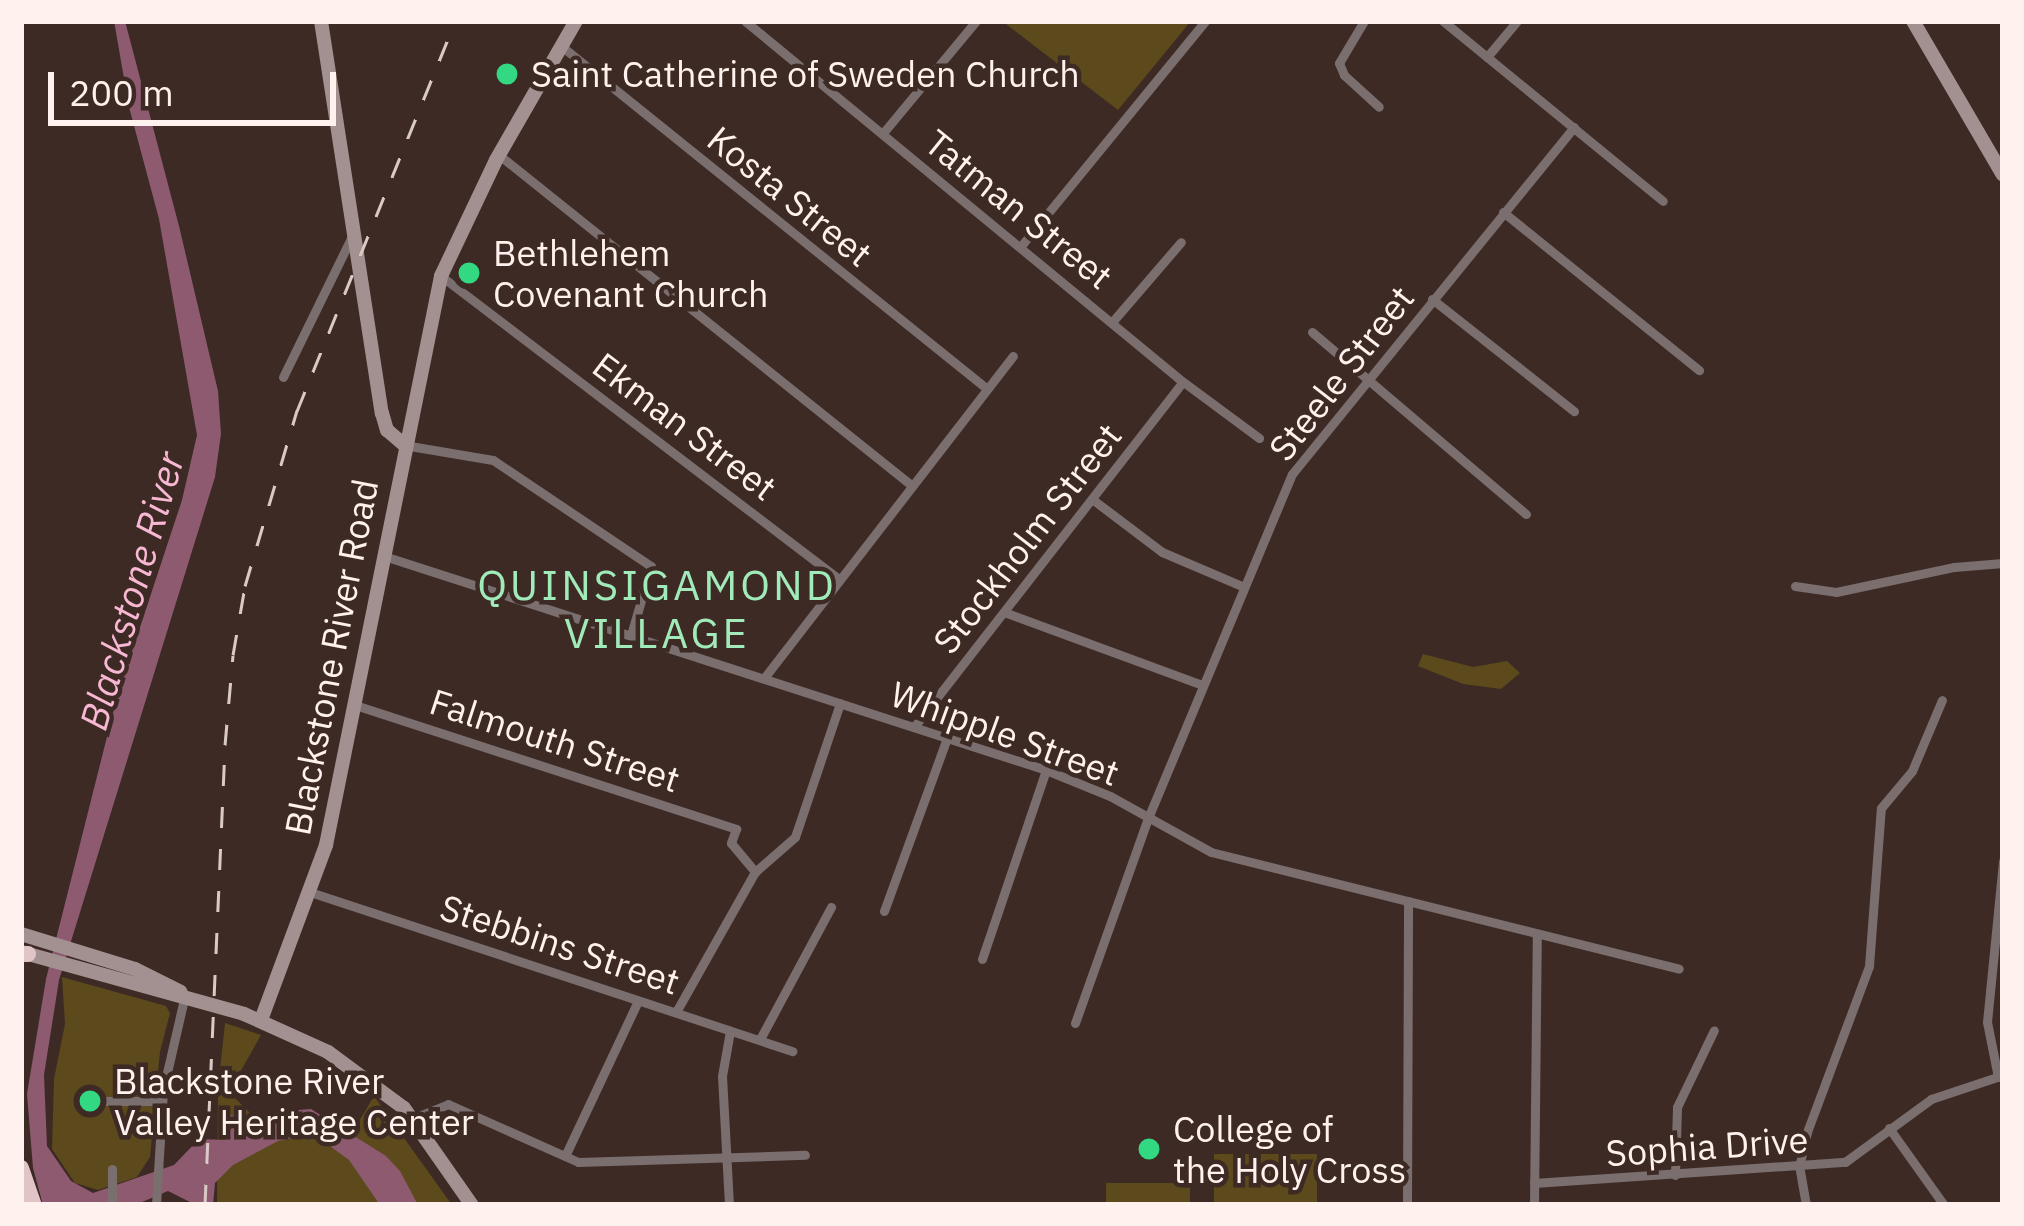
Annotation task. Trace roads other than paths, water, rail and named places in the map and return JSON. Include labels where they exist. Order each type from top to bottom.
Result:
[{"type":"highway","points":[[21,1168],[34,1205]]},
{"type":"main road","points":[[404,445],[441,276],[499,155],[576,21]]},
{"type":"main road","points":[[1912,21],[2003,175]]},
{"type":"main road","name":"Blackstone River Road","points":[[261,1019],[326,844],[404,445],[387,430],[382,413],[325,22]]},
{"type":"main road","points":[[25,947],[146,974],[185,995],[261,1019],[358,1070],[414,1118],[472,1205]]},
{"type":"street","name":"Tatman Street","points":[[745,21],[1183,382],[1259,438]]},
{"type":"street","points":[[883,133],[976,21]]},
{"type":"street","points":[[1021,246],[1204,21]]},
{"type":"street","points":[[1364,21],[1339,63],[1343,75],[1379,106]]},
{"type":"street","points":[[1443,21],[1663,201]]},
{"type":"street","points":[[1487,57],[1517,21]]},
{"type":"street","name":"Kosta Street","points":[[560,45],[986,388]]},
{"type":"street","name":"Steele Street","points":[[1076,1022],[1148,818],[1292,474],[1574,127]]},
{"type":"street","points":[[499,155],[910,485]]},
{"type":"street","points":[[1503,212],[1700,370]]},
{"type":"street","points":[[284,377],[355,229]]},
{"type":"street","points":[[1113,321],[1181,242]]},
{"type":"street","name":"Ekman Street","points":[[441,276],[838,578]]},
{"type":"street","points":[[1432,298],[1574,411]]},
{"type":"street","points":[[1312,332],[1526,514]]},
{"type":"street","points":[[764,678],[1013,356]]},
{"type":"street","name":"Stockholm Street","points":[[914,727],[1183,382]]},
{"type":"street","points":[[404,445],[494,460],[651,566],[631,635]]},
{"type":"street","points":[[1092,499],[1162,552],[1244,587]]},
{"type":"street","name":"Whipple Street","points":[[382,556],[1046,770],[1211,852],[1679,969]]},
{"type":"street","points":[[1795,586],[1836,592],[1954,567],[2003,563]]},
{"type":"street","points":[[1004,612],[1202,685]]},
{"type":"street","points":[[1806,1205],[1799,1167],[1869,966],[1881,808],[1912,771],[1942,700]]},
{"type":"street","points":[[676,1012],[755,872],[795,837],[840,703]]},
{"type":"street","name":"Falmouth Street","points":[[355,704],[736,829],[730,843],[755,872]]},
{"type":"street","points":[[884,910],[947,738]]},
{"type":"street","points":[[982,959],[1046,770]]},
{"type":"street","points":[[2001,1076],[1988,1022],[2003,861]]},
{"type":"street","name":"Stebbins Street","points":[[310,892],[791,1051]]},
{"type":"street","points":[[1407,1205],[1408,902]]},
{"type":"street","points":[[760,1039],[831,907]]},
{"type":"street","points":[[1534,1205],[1537,935]]},
{"type":"street","points":[[156,1205],[162,1101],[185,995]]},
{"type":"street","points":[[566,1156],[638,1001]]},
{"type":"street","points":[[1676,1174],[1677,1107],[1714,1030]]},
{"type":"street","points":[[728,1205],[722,1076],[730,1031]]},
{"type":"street","name":"Sophia Drive","points":[[1534,1184],[1845,1162],[1931,1099],[2001,1076]]},
{"type":"street","points":[[105,1101],[162,1101]]},
{"type":"street","points":[[414,1118],[448,1104],[566,1156],[594,1163],[805,1155]]},
{"type":"street","points":[[1889,1128],[1944,1205]]},
{"type":"street","points":[[112,1174],[112,1205]]},
{"type":"railway","points":[[205,1205],[225,745],[245,586],[297,411],[455,21]]},
{"type":"place","name":"Saint Catherine of Sweden Church","points":[[507,74]]},
{"type":"place","name":"Bethlehem Covenant Church","points":[[469,273]]},
{"type":"place","name":"Blackstone River Valley Heritage Center","points":[[90,1101]]},
{"type":"place","name":"College of the Holy Cross","points":[[1149,1149]]},
{"type":"district","name":"QUINSIGAMOND VILLAGE","points":[[657,609]]},
{"type":"water label","name":"Blackstone River","points":[[132,591]]}]
